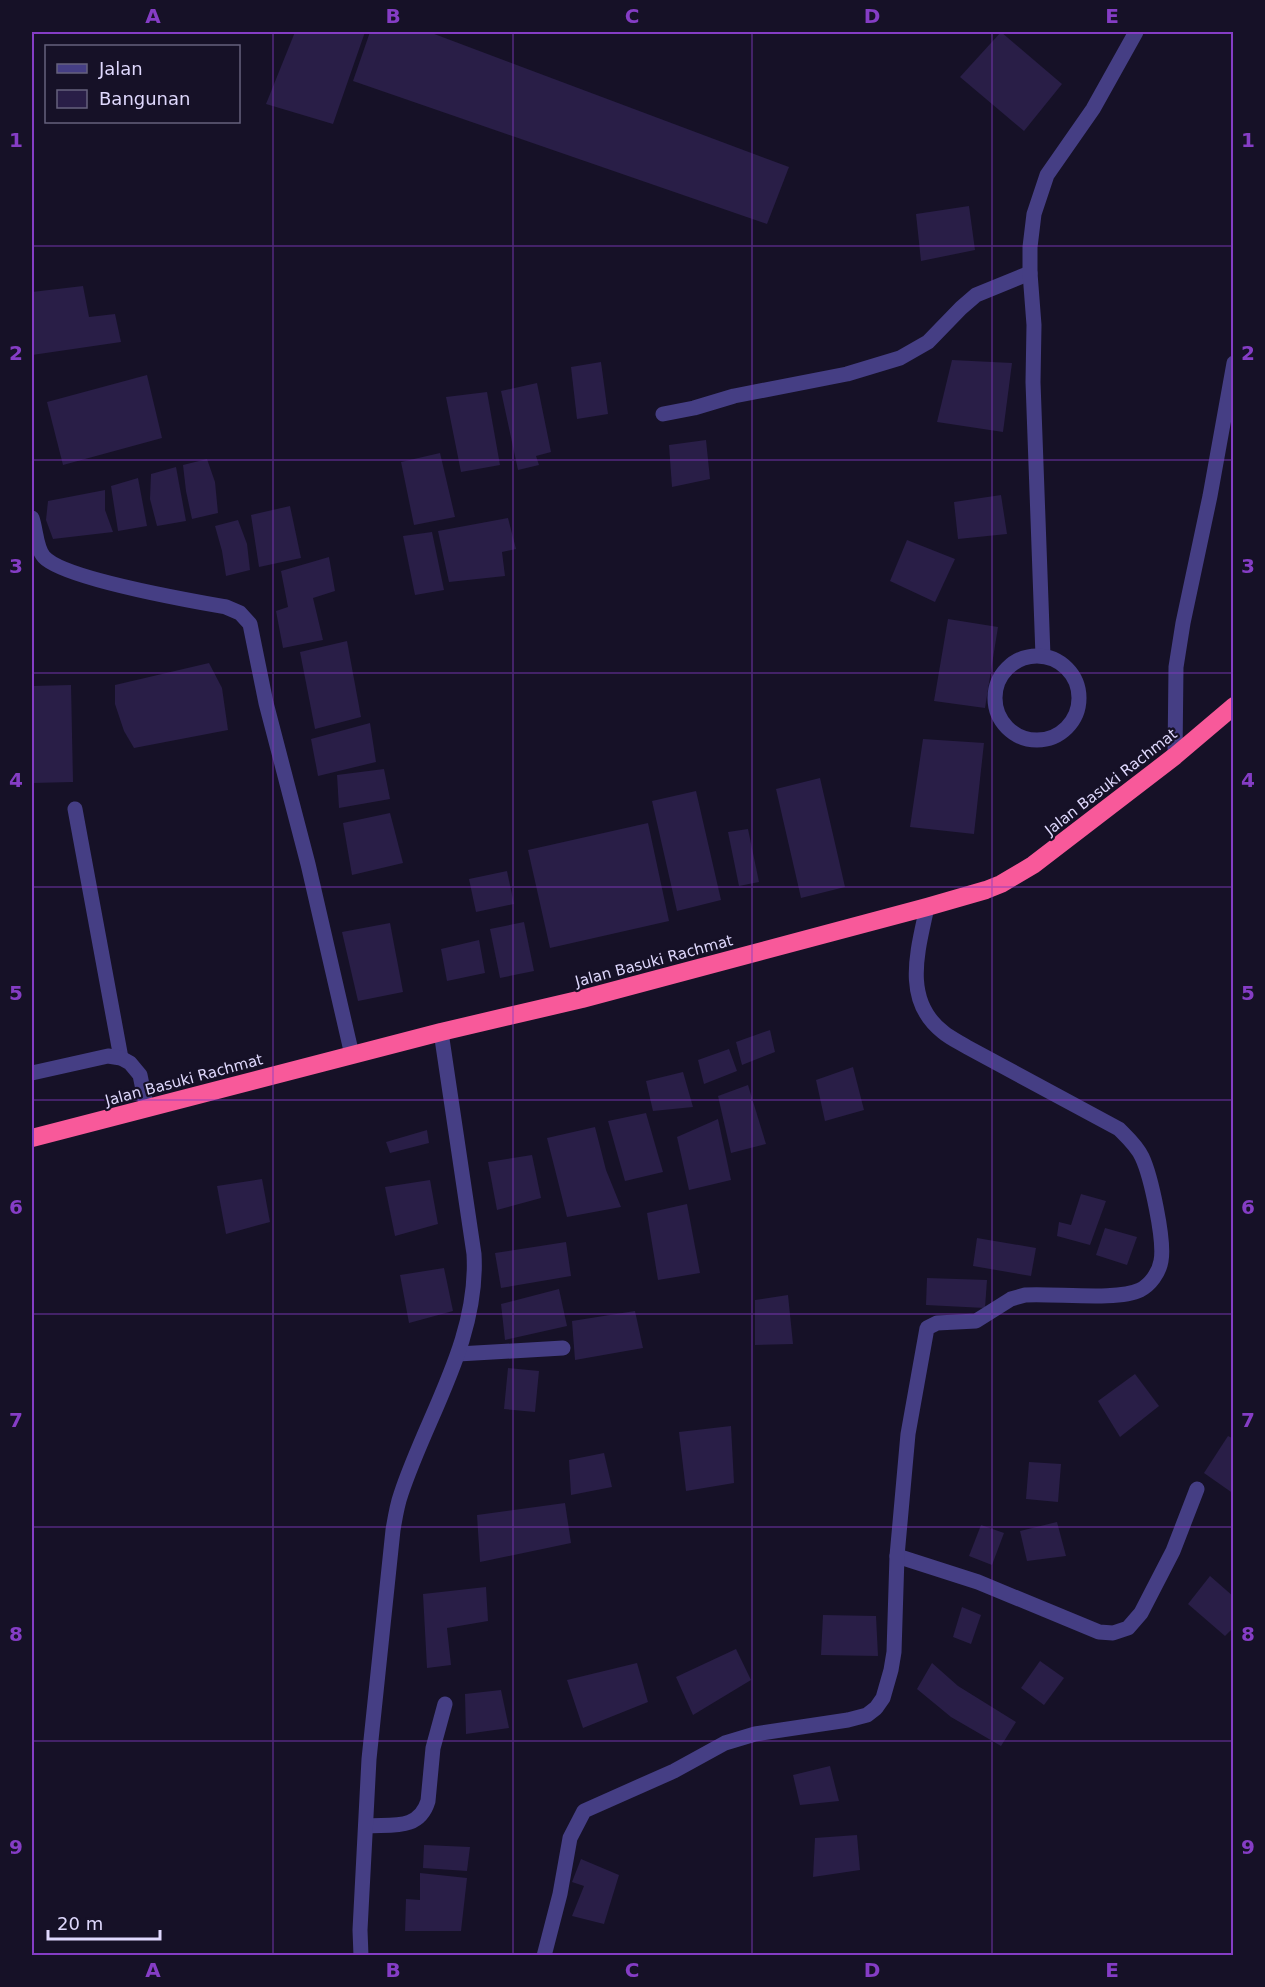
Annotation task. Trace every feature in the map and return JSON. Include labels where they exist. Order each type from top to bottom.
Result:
[{"type":"highway","name":"Jalan Basuki Rachmat","points":[[32,1138],[441,1032],[582,999],[927,908],[986,890],[1033,865],[1175,756],[1233,706]]},
{"type":"street","points":[[1043,656],[1033,382],[1034,325],[1030,273],[1034,214],[1047,175],[1093,109],[1136,32]]},
{"type":"street","points":[[663,414],[694,408],[734,396],[847,374],[900,358],[928,342],[976,295],[1030,273]]},
{"type":"street","points":[[1175,756],[1176,667],[1182,622],[1209,496],[1233,363]]},
{"type":"street","points":[[32,518],[42,555],[51,563],[110,583],[226,607],[240,613],[250,624],[266,703],[308,864],[352,1055]]},
{"type":"street","points":[[1028,656],[1043,656],[1057,660],[1069,670],[1076,682],[1079,696],[1077,711],[1070,724],[1059,734],[1045,739],[1031,740],[1017,735],[1006,726],[998,714],[995,699],[997,685],[1004,672],[1015,662],[1028,656]]},
{"type":"street","points":[[75,809],[121,1058]]},
{"type":"street","points":[[544,1956],[560,1894],[570,1838],[584,1811],[674,1771],[725,1743],[755,1734],[867,1715],[883,1698],[894,1652],[897,1556],[908,1434],[927,1328],[937,1323],[976,1321],[1011,1299],[1025,1295],[1122,1295],[1138,1291],[1153,1280],[1161,1261],[1161,1242],[1150,1184],[1142,1156],[1132,1142],[1119,1129],[967,1047],[943,1032],[928,1016],[916,990],[915,973],[927,908]]},
{"type":"street","points":[[361,1956],[360,1930],[369,1759],[393,1530],[401,1495],[458,1354],[472,1303],[476,1276],[441,1032]]},
{"type":"street","points":[[32,1073],[108,1056],[121,1058],[130,1063],[140,1075],[147,1109]]},
{"type":"street","points":[[458,1354],[563,1348]]},
{"type":"street","points":[[897,1556],[978,1582],[1099,1632],[1113,1633],[1128,1628],[1141,1613],[1173,1551],[1197,1489]]},
{"type":"street","points":[[366,1826],[411,1823],[425,1811],[435,1738],[446,1704]]},
{"type":"building","points":[[295,32],[365,32],[333,124],[266,104]]},
{"type":"building","points":[[370,32],[429,32],[789,167],[767,224],[353,81]]},
{"type":"building","points":[[1001,32],[1062,84],[1024,131],[960,77]]},
{"type":"building","points":[[969,206],[975,250],[921,261],[916,214]]},
{"type":"building","points":[[83,286],[89,317],[115,314],[121,342],[32,355],[32,292]]},
{"type":"building","points":[[952,360],[1012,363],[1003,432],[937,422]]},
{"type":"building","points":[[601,362],[608,414],[577,419],[571,367]]},
{"type":"building","points":[[147,375],[162,438],[63,465],[47,402]]},
{"type":"building","points":[[537,383],[551,452],[536,456],[539,465],[518,470],[501,391]]},
{"type":"building","points":[[487,392],[500,465],[461,472],[446,397]]},
{"type":"building","points":[[706,440],[710,479],[672,487],[669,445]]},
{"type":"building","points":[[440,453],[455,517],[414,525],[401,462]]},
{"type":"building","points":[[207,459],[215,482],[218,513],[192,519],[183,465]]},
{"type":"building","points":[[176,467],[186,521],[157,526],[150,499],[151,474]]},
{"type":"building","points":[[138,478],[147,526],[118,531],[111,486]]},
{"type":"building","points":[[105,490],[105,510],[113,532],[53,539],[46,520],[48,501]]},
{"type":"building","points":[[1001,495],[1007,534],[958,539],[954,502]]},
{"type":"building","points":[[290,506],[301,558],[259,567],[251,515]]},
{"type":"building","points":[[508,518],[516,549],[502,552],[505,576],[449,582],[438,531]]},
{"type":"building","points":[[238,520],[247,544],[250,570],[226,576],[215,526]]},
{"type":"building","points":[[432,532],[444,590],[415,595],[403,536]]},
{"type":"building","points":[[907,540],[955,559],[935,602],[890,581]]},
{"type":"building","points":[[329,557],[335,591],[313,598],[323,640],[283,648],[276,611],[288,607],[281,571]]},
{"type":"building","points":[[948,619],[998,627],[985,708],[934,701]]},
{"type":"building","points":[[347,641],[361,717],[315,729],[300,652]]},
{"type":"building","points":[[209,663],[222,688],[228,730],[134,748],[124,731],[115,704],[115,685]]},
{"type":"building","points":[[71,685],[73,782],[32,783],[32,686]]},
{"type":"building","points":[[370,723],[376,762],[318,776],[311,739]]},
{"type":"building","points":[[923,739],[984,743],[974,834],[910,827]]},
{"type":"building","points":[[384,769],[390,799],[339,808],[337,775]]},
{"type":"building","points":[[820,778],[845,887],[801,898],[776,789]]},
{"type":"building","points":[[696,791],[721,900],[677,911],[652,801]]},
{"type":"building","points":[[390,813],[403,863],[352,875],[343,823]]},
{"type":"building","points":[[648,823],[669,921],[550,948],[528,850]]},
{"type":"building","points":[[748,829],[759,882],[739,886],[728,832]]},
{"type":"building","points":[[507,871],[514,904],[476,912],[469,879]]},
{"type":"building","points":[[524,922],[534,971],[500,978],[490,929]]},
{"type":"building","points":[[390,923],[403,992],[358,1001],[342,932]]},
{"type":"building","points":[[479,940],[485,973],[447,981],[441,949]]},
{"type":"building","points":[[770,1030],[775,1052],[742,1065],[736,1042]]},
{"type":"building","points":[[729,1049],[737,1071],[704,1084],[698,1060]]},
{"type":"building","points":[[853,1067],[864,1110],[825,1121],[816,1080]]},
{"type":"building","points":[[683,1072],[693,1107],[653,1111],[646,1081]]},
{"type":"building","points":[[748,1085],[766,1144],[731,1153],[718,1096]]},
{"type":"building","points":[[646,1113],[663,1172],[625,1181],[608,1121]]},
{"type":"building","points":[[718,1119],[731,1180],[689,1190],[677,1137]]},
{"type":"building","points":[[595,1127],[606,1170],[621,1207],[567,1217],[547,1138]]},
{"type":"building","points":[[427,1130],[429,1143],[390,1153],[386,1142]]},
{"type":"building","points":[[532,1155],[541,1198],[497,1210],[488,1162]]},
{"type":"building","points":[[262,1179],[270,1222],[226,1234],[217,1186]]},
{"type":"building","points":[[430,1180],[438,1224],[395,1236],[385,1187]]},
{"type":"building","points":[[1081,1194],[1106,1201],[1090,1245],[1057,1236],[1059,1222],[1071,1225]]},
{"type":"building","points":[[687,1204],[700,1273],[658,1280],[647,1213]]},
{"type":"building","points":[[1105,1228],[1137,1237],[1127,1265],[1096,1255]]},
{"type":"building","points":[[977,1238],[1036,1248],[1031,1276],[973,1266]]},
{"type":"building","points":[[566,1242],[571,1276],[501,1288],[495,1253]]},
{"type":"building","points":[[444,1268],[453,1311],[409,1323],[400,1275]]},
{"type":"building","points":[[927,1278],[987,1280],[985,1308],[926,1305]]},
{"type":"building","points":[[559,1289],[567,1326],[505,1340],[501,1304]]},
{"type":"building","points":[[788,1295],[793,1344],[755,1345],[755,1300]]},
{"type":"building","points":[[635,1311],[643,1348],[575,1360],[572,1321]]},
{"type":"building","points":[[508,1368],[539,1371],[535,1412],[504,1409]]},
{"type":"building","points":[[1135,1374],[1159,1406],[1120,1437],[1098,1401]]},
{"type":"building","points":[[731,1426],[734,1483],[686,1491],[679,1432]]},
{"type":"building","points":[[1228,1436],[1234,1439],[1234,1494],[1204,1473]]},
{"type":"building","points":[[604,1453],[612,1487],[571,1495],[569,1460]]},
{"type":"building","points":[[1029,1462],[1061,1464],[1058,1502],[1026,1499]]},
{"type":"building","points":[[565,1503],[571,1543],[480,1562],[477,1515]]},
{"type":"building","points":[[1057,1522],[1066,1556],[1027,1561],[1020,1531]]},
{"type":"building","points":[[981,1525],[1004,1533],[992,1565],[969,1556]]},
{"type":"building","points":[[1210,1576],[1234,1597],[1234,1627],[1225,1636],[1188,1604]]},
{"type":"building","points":[[486,1587],[488,1621],[447,1628],[451,1665],[427,1668],[423,1594]]},
{"type":"building","points":[[962,1607],[981,1615],[971,1644],[953,1637]]},
{"type":"building","points":[[823,1615],[876,1616],[878,1656],[821,1655]]},
{"type":"building","points":[[736,1649],[751,1680],[693,1715],[676,1677]]},
{"type":"building","points":[[1040,1661],[1064,1678],[1044,1705],[1021,1688]]},
{"type":"building","points":[[637,1663],[648,1702],[583,1728],[567,1680]]},
{"type":"building","points":[[932,1663],[958,1686],[1016,1722],[1001,1746],[951,1717],[917,1689]]},
{"type":"building","points":[[501,1690],[509,1728],[466,1734],[465,1694]]},
{"type":"building","points":[[830,1766],[839,1801],[800,1805],[793,1775]]},
{"type":"building","points":[[857,1835],[860,1870],[813,1877],[815,1838]]},
{"type":"building","points":[[424,1845],[470,1847],[467,1871],[423,1868]]},
{"type":"building","points":[[581,1859],[619,1875],[604,1924],[572,1916],[584,1886],[572,1882]]},
{"type":"building","points":[[420,1873],[467,1878],[461,1931],[405,1931],[406,1899],[420,1900]]}]
